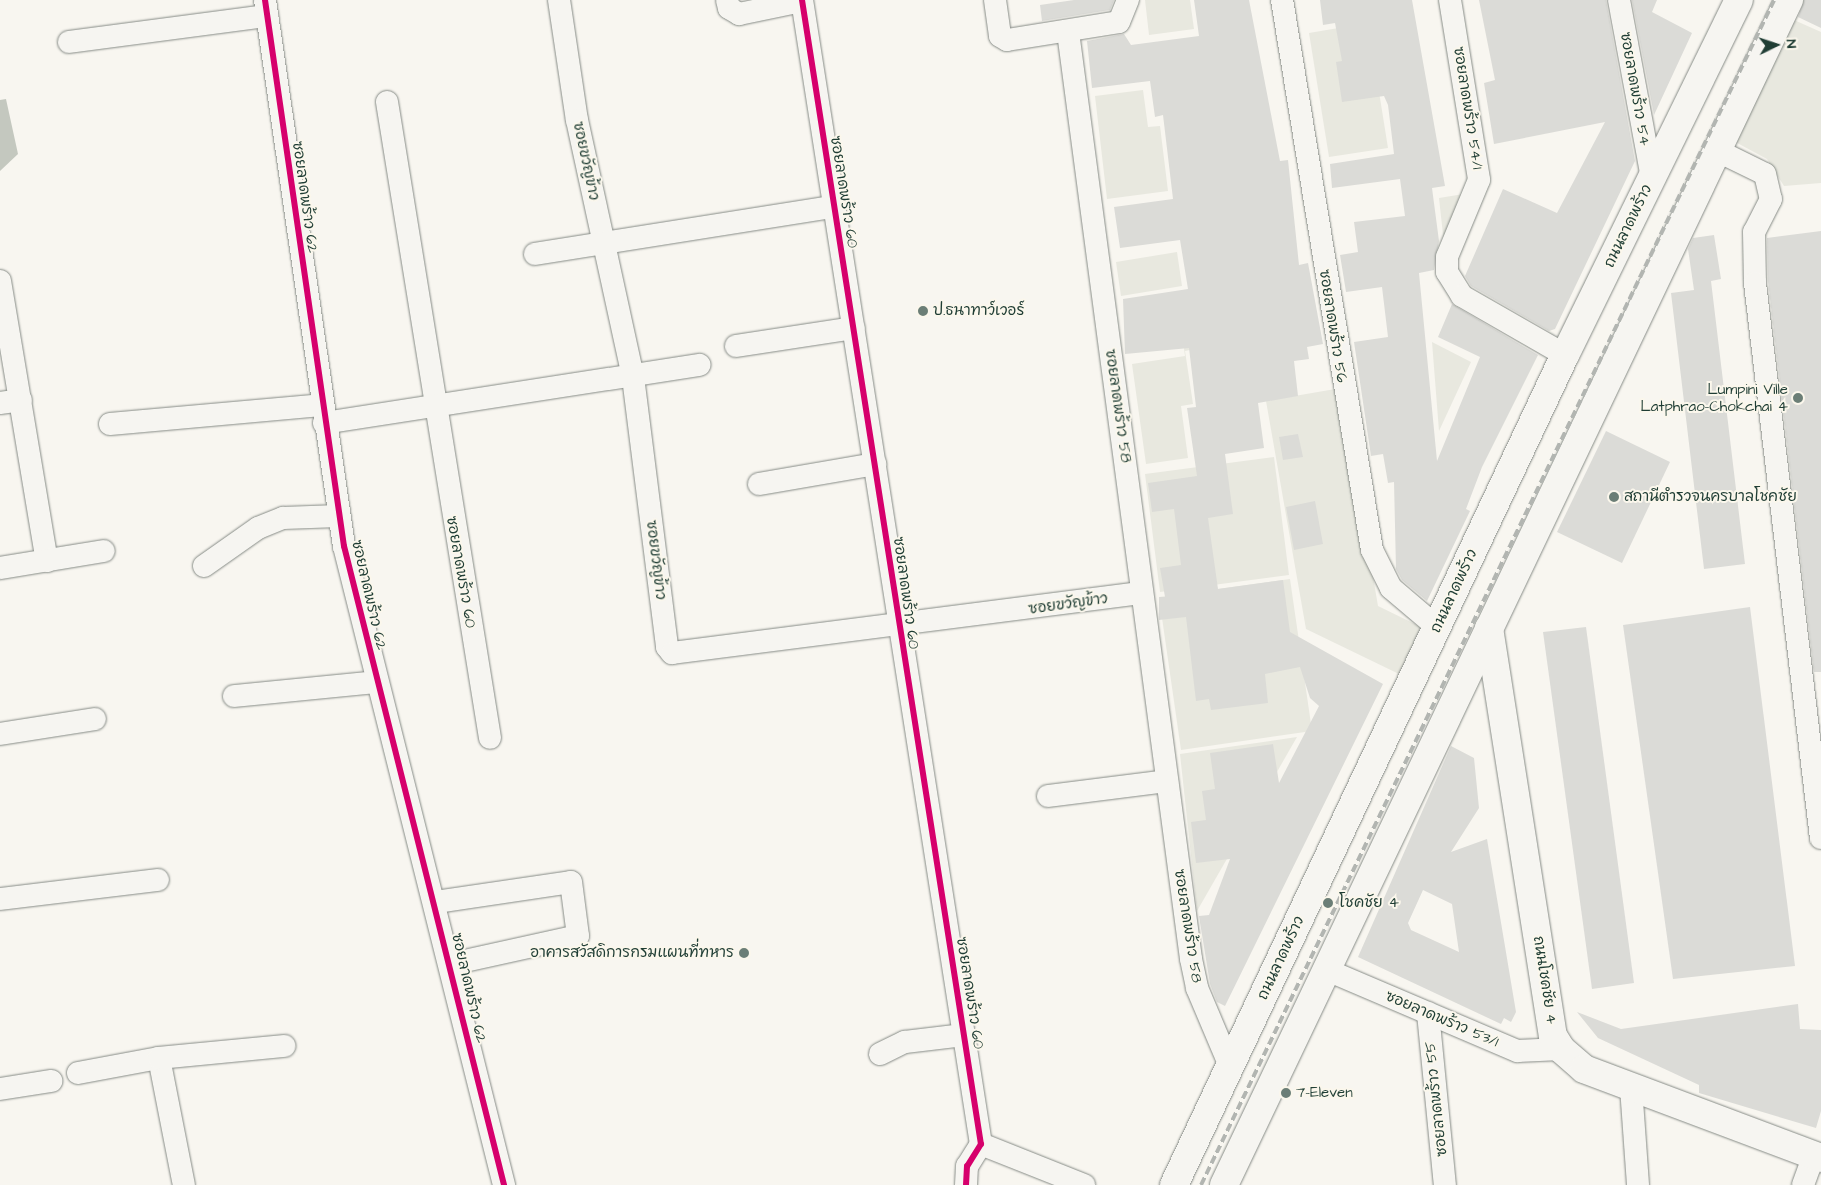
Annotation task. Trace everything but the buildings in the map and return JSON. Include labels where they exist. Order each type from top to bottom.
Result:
[{"type":"main road","name":"ถนนลาดพร้าว","points":[[1174,1185],[1565,355],[1740,0]]},
{"type":"main road","points":[[1224,1185],[1789,0]]},
{"type":"main road","name":"ถนนโชคชัย 4","points":[[1489,628],[1554,1036],[1561,1049],[1584,1070],[1817,1157]]},
{"type":"street","name":"ซอยขวัญข้าว","points":[[558,0],[577,120],[633,377],[667,647],[672,653],[898,627],[1141,593]]},
{"type":"street","points":[[728,0],[729,8],[739,14],[802,0]]},
{"type":"street","name":"ซอยลาดพร้าว 60","points":[[802,0],[832,207],[854,328],[898,627],[981,1144]]},
{"type":"street","points":[[995,0],[1003,39],[1068,32],[1119,22],[1128,0]]},
{"type":"street","name":"ซอยลาดพร้าว 56","points":[[1282,0],[1372,550],[1391,588],[1437,627]]},
{"type":"street","name":"ซอยลาดพร้าว 54/1","points":[[1450,0],[1479,180],[1447,257],[1447,272],[1462,296],[1565,355]]},
{"type":"street","name":"ซอยลาดพร้าว 54","points":[[1619,0],[1652,178]]},
{"type":"street","points":[[69,42],[266,8]]},
{"type":"street","name":"ซอยลาดพร้าว 62","points":[[266,8],[339,516],[377,682],[436,902],[504,1185]]},
{"type":"street","name":"ซอยลาดพร้าว 58","points":[[1068,32],[1166,781],[1197,988],[1230,1066]]},
{"type":"street","name":"ซอยลาดพร้าว 60","points":[[387,102],[433,406],[490,738]]},
{"type":"street","points":[[1718,151],[1765,174],[1771,198],[1754,232],[1755,283],[1821,838]]},
{"type":"street","name":"ซอยลาดพร้าว 60","points":[[535,254],[604,245],[832,207]]},
{"type":"street","points":[[0,281],[10,402],[47,560]]},
{"type":"street","points":[[736,346],[854,328]]},
{"type":"street","points":[[110,424],[323,414],[433,406],[633,377],[700,365]]},
{"type":"street","points":[[759,484],[875,464]]},
{"type":"street","points":[[204,566],[258,528],[283,518],[339,516]]},
{"type":"street","points":[[0,568],[104,551]]},
{"type":"street","points":[[234,696],[377,682]]},
{"type":"street","points":[[0,734],[96,719]]},
{"type":"street","points":[[1048,796],[1166,781]]},
{"type":"street","points":[[0,899],[158,880]]},
{"type":"street","points":[[436,902],[571,882],[578,936],[450,964]]},
{"type":"street","name":"ซอยลาดพร้าว 53/1","points":[[1327,970],[1517,1051],[1561,1049]]},
{"type":"street","name":"ซอยลาดพร้าว 55","points":[[1428,1013],[1445,1185]]},
{"type":"street","points":[[880,1054],[905,1042],[964,1035]]},
{"type":"street","points":[[78,1073],[159,1058],[284,1046]]},
{"type":"street","points":[[159,1058],[184,1185]]},
{"type":"street","points":[[0,1089],[51,1081]]},
{"type":"street","points":[[1631,1087],[1638,1185]]},
{"type":"street","points":[[966,1185],[967,1166],[981,1144],[1084,1185]]},
{"type":"street","points":[[1803,1185],[1817,1157]]},
{"type":"shaded area","points":[[1145,0],[1190,0],[1194,29],[1149,35]]},
{"type":"shaded area","points":[[1785,16],[1821,32],[1821,183],[1784,186],[1767,159],[1726,137]]},
{"type":"shaded area","points":[[1368,23],[1388,148],[1329,157],[1309,33]]},
{"type":"shaded area","points":[[1143,90],[1148,127],[1160,126],[1168,191],[1107,199],[1095,96]]},
{"type":"shaded area","points":[[6,99],[18,154],[0,171],[0,100]]},
{"type":"shaded area","points":[[1476,192],[1445,253],[1439,198]]},
{"type":"shaded area","points":[[1177,252],[1182,286],[1121,296],[1116,262]]},
{"type":"shaded area","points":[[1180,320],[1199,348],[1185,351],[1193,404],[1181,406],[1188,458],[1146,464],[1132,364],[1185,356]]},
{"type":"shaded area","points":[[1432,342],[1471,362],[1439,431]]},
{"type":"shaded area","points":[[1341,388],[1378,606],[1421,627],[1399,674],[1306,629],[1266,401]]},
{"type":"shaded area","points":[[1274,457],[1289,575],[1160,592],[1145,474]]},
{"type":"shaded area","points":[[1290,579],[1312,731],[1181,750],[1159,597]]},
{"type":"shaded area","points":[[1297,737],[1197,911],[1180,754]]},
{"type":"railway","points":[[1201,1185],[1774,0]]},
{"type":"cycle path","points":[[265,0],[344,546],[504,1185]]},
{"type":"cycle path","points":[[802,0],[981,1144],[967,1166],[966,1185]]},
{"type":"place","name":"ป.ธนาทาว์เวอร์","points":[[923,311]]},
{"type":"place","name":"Lumpini Ville Latphrao-Chokchai 4","points":[[1798,398]]},
{"type":"place","name":"สถานีตำรวจนครบาลโชคชัย","points":[[1614,497]]},
{"type":"place","name":"โชคชัย 4","points":[[1328,903]]},
{"type":"place","name":"อาคารสวัสดิการกรมแผนที่ทหาร","points":[[744,953]]},
{"type":"place","name":"7-Eleven","points":[[1286,1093]]}]
